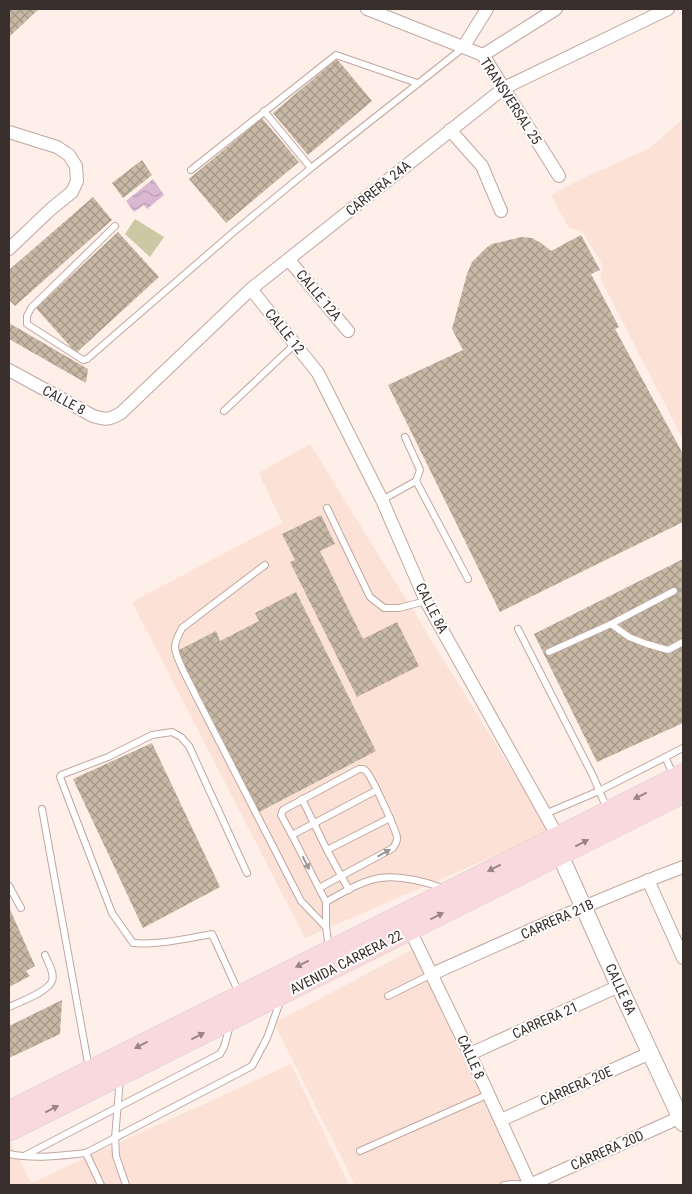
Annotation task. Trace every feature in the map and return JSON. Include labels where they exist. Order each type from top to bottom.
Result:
[{"type":"main road","name":"AVENIDA CARRERA 22","points":[[9,1111],[449,890],[559,846],[608,811],[681,782]]},
{"type":"main road","name":"AVENIDA CARRERA 22","points":[[9,1131],[410,930],[559,846],[681,782]]},
{"type":"street","name":"TRANSVERSAL 25","points":[[367,9],[390,13],[483,55],[559,176]]},
{"type":"street","points":[[464,46],[487,9]]},
{"type":"street","points":[[483,55],[556,9]]},
{"type":"street","name":"CARRERA 24A","points":[[121,413],[251,289],[504,88],[668,9]]},
{"type":"street","points":[[450,130],[482,166],[501,211]]},
{"type":"street","points":[[9,132],[57,147],[69,155],[76,166],[77,181],[72,192],[9,249]]},
{"type":"street","name":"CALLE 12A","points":[[289,260],[348,331]]},
{"type":"street","name":"CALLE 12","points":[[251,289],[318,373]]},
{"type":"street","name":"CALLE 8","points":[[9,370],[93,416],[111,419],[121,413]]},
{"type":"street","name":"CALLE 8A","points":[[318,373],[382,500],[426,601],[545,814],[583,907],[682,1119]]},
{"type":"street","name":"CARRERA 21B","points":[[432,974],[583,907],[683,867]]},
{"type":"street","points":[[648,880],[683,958]]},
{"type":"street","name":"CALLE 8","points":[[410,930],[489,1094],[530,1185]]},
{"type":"street","name":"CARRERA 21","points":[[470,1054],[619,986]]},
{"type":"street","name":"CARRERA 20E","points":[[501,1120],[650,1053]]},
{"type":"street","name":"CARRERA 20D","points":[[530,1185],[682,1119]]},
{"type":"lane","points":[[115,226],[31,308],[26,316],[27,324],[83,360],[88,359],[230,234],[464,46]]},
{"type":"lane","points":[[191,170],[336,55],[417,83]]},
{"type":"lane","points":[[264,111],[311,168]]},
{"type":"lane","points":[[224,412],[296,344]]},
{"type":"lane","points":[[382,500],[416,480],[420,470],[405,437]]},
{"type":"lane","points":[[416,480],[468,579]]},
{"type":"lane","points":[[327,508],[370,597],[384,608],[399,608],[426,601]]},
{"type":"lane","points":[[265,565],[182,628],[177,638],[175,649],[179,662],[196,696],[301,901],[326,927]]},
{"type":"lane","points":[[549,652],[611,624],[674,591]]},
{"type":"lane","points":[[611,624],[629,637],[668,650],[683,642]]},
{"type":"lane","points":[[518,630],[608,811]]},
{"type":"lane","points":[[240,995],[212,934],[166,943],[133,943],[112,913],[60,777],[61,775],[108,757],[152,735],[172,732],[181,737],[189,746],[246,873]]},
{"type":"lane","points":[[545,814],[599,791],[683,748]]},
{"type":"lane","points":[[665,757],[681,782]]},
{"type":"lane","points":[[319,888],[393,848],[396,843],[397,838],[390,818],[377,790],[363,768],[302,799],[281,812],[281,815],[326,902],[326,927],[329,951]]},
{"type":"lane","points":[[292,835],[377,790]]},
{"type":"lane","points":[[302,799],[349,890]]},
{"type":"lane","points":[[42,809],[89,1070]]},
{"type":"lane","points":[[327,850],[390,818]]},
{"type":"lane","points":[[326,902],[364,883],[380,878],[419,880],[449,890]]},
{"type":"lane","points":[[9,886],[21,908]]},
{"type":"lane","points":[[9,1007],[47,989],[50,985],[52,970],[45,955]]},
{"type":"lane","points":[[388,996],[432,974]]},
{"type":"lane","points":[[9,1154],[22,1157],[86,1153],[252,1066],[266,1038],[283,994]]},
{"type":"lane","points":[[22,1157],[220,1054],[224,1047],[232,1019]]},
{"type":"lane","points":[[120,1075],[115,1138],[116,1156],[126,1185]]},
{"type":"lane","points":[[360,1151],[489,1094]]},
{"type":"lane","points":[[86,1153],[101,1185]]},
{"type":"lane","points":[[504,1185],[530,1185]]},
{"type":"shaded area","points":[[683,119],[683,439],[600,278],[603,266],[582,231],[569,228],[551,195],[581,179],[650,148]]},
{"type":"shaded area","points":[[135,219],[164,237],[150,257],[125,234]]},
{"type":"shaded area","points":[[310,444],[550,832],[305,938],[132,602],[282,523],[259,473]]},
{"type":"shaded area","points":[[415,948],[527,1185],[355,1185],[274,1023]]},
{"type":"shaded area","points":[[291,1064],[349,1185],[9,1185],[9,1138],[31,1183]]},
{"type":"water","points":[[153,179],[164,195],[147,209],[144,205],[134,212],[126,201]]},
{"type":"building","points":[[9,9],[39,9],[9,37]]},
{"type":"building","points":[[337,59],[372,101],[308,155],[273,113]]},
{"type":"building","points":[[262,118],[299,162],[226,223],[189,179]]},
{"type":"building","points":[[142,160],[152,175],[123,198],[112,183]]},
{"type":"building","points":[[93,197],[112,220],[15,306],[9,300],[9,270]]},
{"type":"building","points":[[118,232],[159,277],[76,353],[36,308]]},
{"type":"building","points":[[581,235],[600,270],[591,274],[619,327],[615,329],[683,454],[683,522],[500,612],[388,385],[463,350],[452,329],[472,262],[486,248],[492,244],[521,237],[532,238],[551,251]]},
{"type":"building","points":[[9,323],[88,369],[86,383],[9,339]]},
{"type":"building","points":[[321,515],[335,544],[320,551],[363,639],[397,622],[419,666],[357,697],[290,562],[295,560],[282,534]]},
{"type":"building","points":[[683,559],[683,723],[597,762],[534,634]]},
{"type":"building","points":[[296,592],[376,751],[259,812],[177,651],[216,631],[220,641],[259,621],[255,613]]},
{"type":"building","points":[[152,743],[220,887],[143,928],[73,779]]},
{"type":"building","points":[[9,907],[35,966],[26,971],[30,976],[9,987]]},
{"type":"building","points":[[62,1000],[60,1034],[9,1058],[9,1026]]}]
